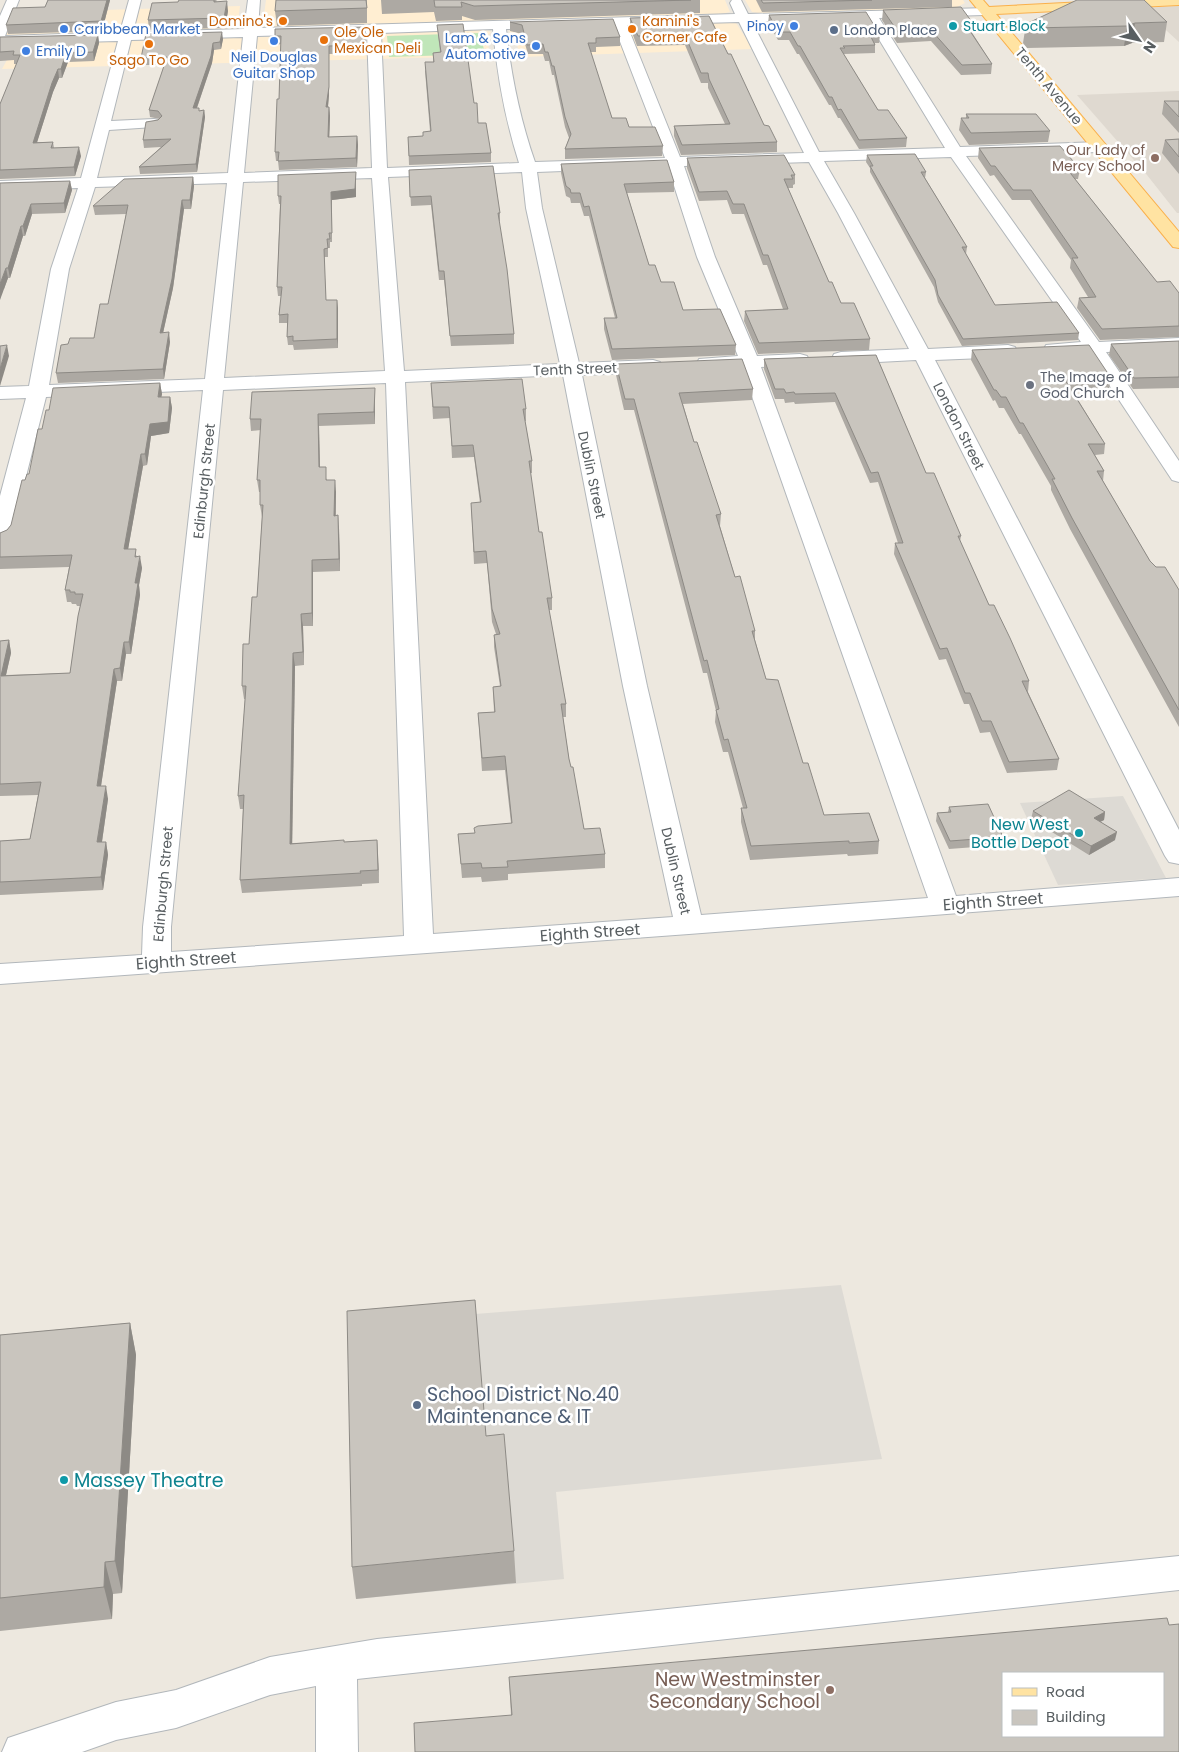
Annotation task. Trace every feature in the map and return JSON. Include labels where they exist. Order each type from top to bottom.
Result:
[{"type":"main road","points":[[980,5],[1179,1]]},
{"type":"main road","name":"Tenth Avenue","points":[[980,5],[1179,243]]},
{"type":"street","points":[[0,33],[14,0]]},
{"type":"street","points":[[0,536],[38,391],[60,269],[88,183],[135,0]]},
{"type":"street","name":"London Street","points":[[734,0],[814,158],[846,213],[921,355],[1179,856]]},
{"type":"street","name":"Edinburgh Street","points":[[156,962],[157,927],[250,32],[258,4]]},
{"type":"street","points":[[0,40],[870,14],[980,5]]},
{"type":"street","points":[[870,14],[955,152],[1094,348],[1179,476]]},
{"type":"street","points":[[619,22],[674,163],[706,257],[750,362],[945,905]]},
{"type":"street","name":"Dublin Street","points":[[499,25],[503,66],[514,121],[529,168],[534,208],[555,296],[635,686],[689,925]]},
{"type":"street","points":[[374,28],[380,173],[395,377],[419,944]]},
{"type":"street","points":[[102,131],[154,123]]},
{"type":"street","points":[[102,131],[143,134]]},
{"type":"street","points":[[0,186],[1100,147]]},
{"type":"street","name":"Tenth Street","points":[[0,393],[1179,344]]},
{"type":"street","name":"Eighth Street","points":[[0,974],[689,925],[1179,887]]},
{"type":"street","points":[[23,1752],[116,1721],[176,1708],[270,1676],[377,1657],[1179,1573]]},
{"type":"street","points":[[336,1665],[337,1752]]},
{"type":"shaded area","points":[[266,0],[725,0],[730,12],[721,14],[485,23],[461,21],[384,24],[374,28],[0,40],[0,13],[240,6],[238,23],[263,22]]},
{"type":"shaded area","points":[[745,0],[963,0],[965,3],[957,7],[875,12],[867,10],[768,15],[752,12]]},
{"type":"shaded area","points":[[1179,6],[1179,42],[1142,8]]},
{"type":"shaded area","points":[[736,23],[753,49],[520,57],[515,36],[509,32],[511,30]]},
{"type":"shaded area","points":[[478,29],[491,32],[487,37],[490,56],[2,69],[15,45],[22,44],[465,31]]},
{"type":"shaded area","name":"Our Lady of Mercy School","points":[[1179,91],[1179,213],[1177,213],[1147,175],[1077,95]]},
{"type":"shaded area","points":[[1123,796],[1166,878],[1058,885],[1020,803]]},
{"type":"shaded area","points":[[841,1285],[882,1459],[556,1492],[564,1579],[356,1599],[349,1324]]},
{"type":"green space","points":[[480,33],[485,54],[389,57],[387,36]]},
{"type":"building","points":[[48,0],[107,0],[101,21],[6,25],[13,8],[45,7]]},
{"type":"building","points":[[179,0],[227,1],[224,18],[148,20],[152,3],[178,2]]},
{"type":"building","points":[[276,0],[366,0],[367,8],[275,11]]},
{"type":"building","points":[[434,0],[691,0],[474,6],[461,2],[462,7],[435,7]]},
{"type":"building","points":[[761,0],[872,0],[763,3]]},
{"type":"building","points":[[1077,0],[1144,0],[1167,22],[1135,23],[1127,26],[1029,28],[1026,24]]},
{"type":"building","points":[[961,7],[972,22],[964,22],[992,64],[962,65],[932,31],[898,32],[883,10]]},
{"type":"building","points":[[866,12],[880,35],[870,35],[875,45],[843,46],[845,48],[840,48],[878,110],[888,110],[907,138],[859,140],[841,109],[838,110],[832,97],[829,97],[790,32],[778,32],[769,15]]},
{"type":"building","points":[[709,16],[728,54],[731,54],[764,125],[769,126],[777,142],[682,145],[674,126],[730,124],[708,73],[701,73],[685,35],[638,36],[630,18]]},
{"type":"building","points":[[613,19],[620,37],[596,38],[596,43],[588,43],[612,118],[626,118],[629,127],[655,127],[663,146],[565,149],[571,134],[565,117],[554,66],[552,66],[548,52],[545,52],[543,44],[527,45],[522,25],[510,22]]},
{"type":"building","points":[[463,24],[474,103],[477,103],[478,123],[486,123],[491,153],[409,156],[408,137],[423,136],[423,132],[431,131],[425,62],[434,62],[433,53],[441,52],[437,25]]},
{"type":"building","points":[[365,27],[365,45],[329,46],[329,87],[326,107],[329,107],[328,137],[357,136],[356,158],[278,161],[279,152],[275,152],[281,36],[275,36],[275,29]]},
{"type":"building","points":[[222,32],[220,42],[213,43],[211,56],[193,108],[199,108],[199,111],[204,110],[196,164],[139,167],[171,139],[143,140],[146,122],[158,120],[162,116],[158,111],[149,110],[167,57],[141,58],[146,34]]},
{"type":"building","points":[[98,35],[93,52],[66,53],[61,69],[58,69],[52,83],[33,143],[53,142],[51,148],[79,147],[74,167],[0,170],[0,104],[20,55],[13,55],[14,51],[0,52],[0,37]]},
{"type":"building","points":[[1164,101],[1179,101],[1179,117]]},
{"type":"building","points":[[966,114],[1036,114],[1050,131],[971,133],[961,118],[969,118]]},
{"type":"building","points":[[1179,139],[1179,157],[1165,140]]},
{"type":"building","points":[[1060,146],[1080,169],[1067,169],[1157,282],[1170,281],[1179,293],[1179,326],[1102,329],[1079,298],[1096,297],[1072,258],[1078,258],[1031,190],[1013,190],[995,166],[991,166],[979,148]]},
{"type":"building","points":[[915,154],[926,172],[921,172],[967,247],[962,247],[995,305],[1057,302],[1079,333],[963,339],[938,295],[935,280],[870,166],[873,166],[867,155]]},
{"type":"building","points":[[784,155],[795,175],[791,175],[793,179],[784,179],[829,282],[832,282],[841,303],[854,303],[870,339],[759,343],[745,311],[788,309],[768,255],[763,255],[744,204],[733,204],[727,191],[699,192],[687,158]]},
{"type":"building","points":[[667,160],[674,182],[624,184],[649,265],[655,265],[661,282],[674,282],[683,310],[720,309],[736,345],[612,349],[604,318],[617,318],[589,206],[584,207],[580,193],[571,193],[570,189],[566,186],[561,164]]},
{"type":"building","points":[[493,166],[514,334],[450,336],[444,271],[439,271],[431,196],[410,197],[409,170]]},
{"type":"building","points":[[356,172],[355,189],[331,192],[332,233],[329,233],[330,239],[327,239],[328,248],[324,249],[326,300],[337,300],[337,339],[293,341],[293,336],[287,337],[288,314],[279,315],[282,287],[277,287],[281,196],[278,196],[278,175]]},
{"type":"building","points":[[193,177],[190,200],[182,200],[172,279],[160,333],[169,332],[163,369],[56,373],[61,345],[68,344],[70,338],[94,338],[100,304],[108,304],[128,205],[93,206],[124,179]]},
{"type":"building","points":[[70,181],[64,203],[31,204],[23,226],[21,226],[8,268],[6,268],[0,284],[0,183]]},
{"type":"building","points":[[1179,341],[1179,377],[1134,378],[1111,344]]},
{"type":"building","points":[[7,345],[0,369],[0,346]]},
{"type":"building","points":[[1089,345],[1111,378],[1065,380],[1105,444],[1088,444],[1104,471],[1097,471],[1150,561],[1156,567],[1165,567],[1179,590],[1179,710],[1072,518],[1052,479],[1055,479],[1023,423],[1020,423],[1006,397],[1001,397],[994,390],[972,350]]},
{"type":"building","points":[[876,355],[926,473],[934,473],[961,536],[958,536],[989,605],[994,605],[1010,638],[1029,681],[1022,681],[1059,759],[1009,762],[991,721],[982,721],[970,693],[965,693],[947,648],[940,649],[895,543],[903,543],[878,472],[871,473],[835,393],[795,394],[794,392],[786,393],[784,389],[775,389],[764,359]]},
{"type":"building","points":[[742,359],[753,389],[679,393],[694,442],[697,442],[721,514],[716,515],[735,577],[740,576],[755,631],[752,631],[766,679],[778,680],[803,763],[808,763],[824,815],[869,813],[879,841],[751,846],[741,808],[747,808],[728,739],[724,740],[716,710],[719,709],[707,660],[704,661],[634,399],[625,399],[616,364]]},
{"type":"building","points":[[522,379],[526,409],[523,409],[532,461],[529,461],[539,532],[542,532],[552,598],[547,598],[566,704],[561,704],[569,759],[571,767],[573,767],[584,829],[600,828],[605,854],[507,861],[508,867],[482,868],[481,863],[461,864],[458,834],[475,833],[474,828],[478,826],[512,823],[505,756],[482,758],[478,713],[495,712],[493,687],[501,686],[494,635],[500,634],[492,609],[486,551],[474,552],[471,503],[481,502],[473,445],[452,446],[449,407],[433,407],[431,383]]},
{"type":"building","points":[[160,383],[158,397],[170,397],[168,422],[150,424],[145,454],[141,454],[124,549],[136,549],[135,557],[140,556],[135,583],[138,583],[129,642],[124,642],[120,668],[114,669],[97,786],[106,786],[97,842],[106,842],[101,877],[0,882],[0,841],[30,839],[41,782],[0,784],[0,641],[9,640],[1,676],[70,673],[83,594],[75,594],[75,592],[70,592],[70,590],[65,590],[72,555],[0,557],[0,533],[7,530],[11,525],[22,480],[25,480],[27,474],[29,474],[38,429],[42,429],[46,410],[49,410],[53,388]]},
{"type":"building","points":[[375,388],[374,412],[318,414],[319,467],[326,467],[326,480],[335,480],[334,516],[338,515],[339,559],[312,560],[312,613],[301,614],[303,652],[293,653],[290,844],[344,840],[344,842],[377,840],[378,870],[360,871],[361,873],[240,880],[244,795],[238,796],[246,686],[242,686],[243,644],[249,644],[252,597],[257,597],[263,505],[260,505],[260,480],[257,480],[261,419],[250,419],[252,392]]},
{"type":"building","name":"New West Bottle Depot","points":[[1069,790],[1105,812],[1094,818],[1117,832],[1091,846],[1033,811]]},
{"type":"building","points":[[988,804],[1003,837],[950,841],[937,813],[951,812],[949,807]]},
{"type":"building","name":"School District No.40 Maintenance & IT","points":[[475,1300],[486,1436],[504,1434],[514,1551],[352,1567],[347,1311]]},
{"type":"building","name":"Massey Theatre","points":[[130,1323],[115,1561],[105,1562],[104,1587],[0,1598],[0,1335]]},
{"type":"building","name":"New Westminster Secondary School","points":[[1167,1618],[1169,1625],[1179,1624],[1179,1752],[415,1752],[414,1723],[512,1715],[509,1677]]},
{"type":"place","name":"Domino's","points":[[283,21]]},
{"type":"place","name":"Pinoy","points":[[794,26]]},
{"type":"place","name":"Stuart Block","points":[[953,26]]},
{"type":"place","name":"Caribbean Market","points":[[64,29]]},
{"type":"place","name":"Kamini's Corner Cafe","points":[[632,29]]},
{"type":"place","name":"London Place","points":[[834,30]]},
{"type":"place","name":"Ole Ole Mexican Deli","points":[[324,40]]},
{"type":"place","name":"Neil Douglas Guitar Shop","points":[[274,41]]},
{"type":"place","name":"Sago To Go","points":[[149,44]]},
{"type":"place","name":"Lam & Sons Automotive","points":[[536,46]]},
{"type":"place","name":"Emily D","points":[[26,51]]},
{"type":"place","name":"Our Lady of Mercy School","points":[[1155,158]]},
{"type":"place","name":"The Image of God Church","points":[[1030,385]]},
{"type":"place","name":"New West Bottle Depot","points":[[1079,833]]},
{"type":"place","name":"School District No.40 Maintenance & IT","points":[[417,1405]]},
{"type":"place","name":"Massey Theatre","points":[[64,1480]]},
{"type":"place","name":"New Westminster Secondary School","points":[[830,1690]]}]
